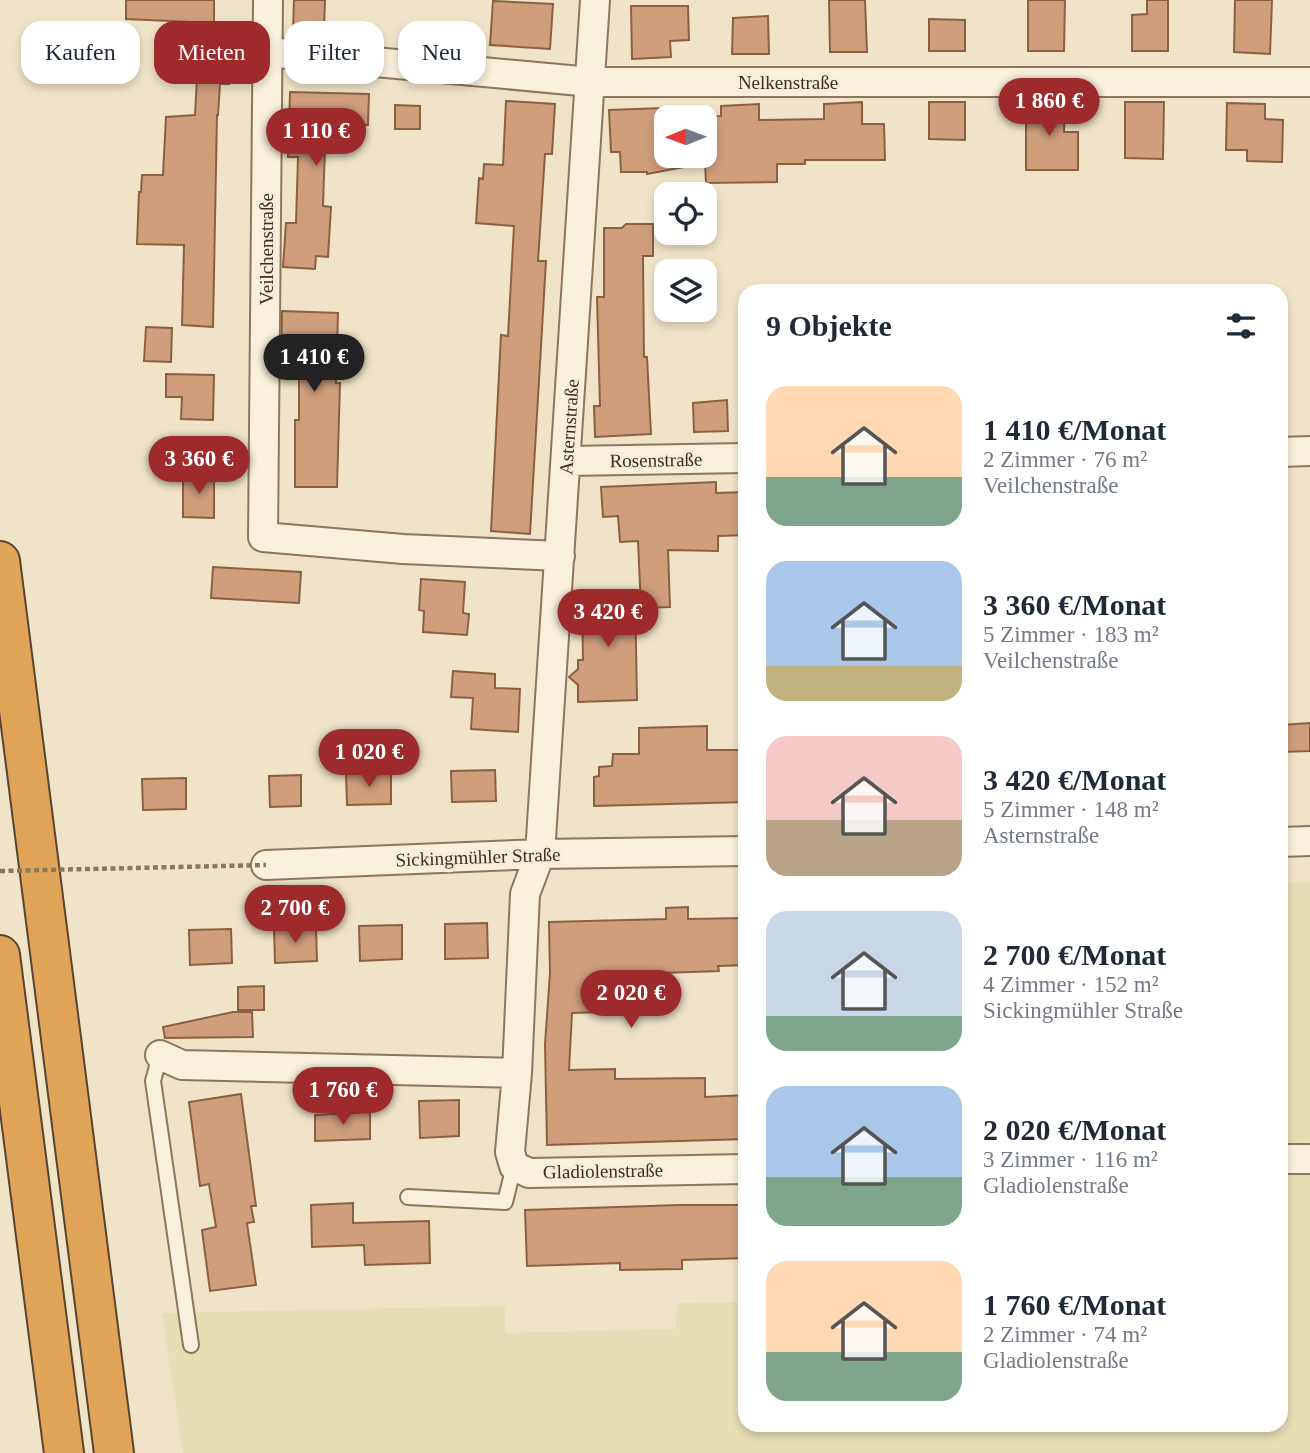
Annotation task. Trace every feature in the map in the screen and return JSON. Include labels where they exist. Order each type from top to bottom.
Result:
[{"type":"highway","points":[[0,561],[114,1453]]},
{"type":"highway","points":[[0,955],[64,1453]]},
{"type":"street","name":"Veilchenstraße","points":[[268,0],[268,21]]},
{"type":"street","name":"Asternstraße","points":[[540,855],[595,0]]},
{"type":"street","name":"Nelkenstraße","points":[[270,52],[591,82],[1310,82]]},
{"type":"street","name":"Veilchenstraße","points":[[267,84],[263,537],[403,549],[559,556]]},
{"type":"street","points":[[1288,452],[1310,451]]},
{"type":"street","name":"Rosenstraße","points":[[567,461],[738,458]]},
{"type":"street","points":[[1288,842],[1310,841]]},
{"type":"street","name":"Sickingmühler Straße","points":[[266,865],[540,855],[738,852]]},
{"type":"street","name":"Gladiolenstraße","points":[[540,855],[524,894],[517,1073],[510,1152],[514,1166],[529,1173],[738,1169]]},
{"type":"street","points":[[160,1055],[182,1065],[517,1073]]},
{"type":"street","points":[[1288,1159],[1310,1159]]},
{"type":"lane","points":[[160,1055],[153,1081],[191,1345]]},
{"type":"lane","points":[[408,1197],[505,1202],[514,1166]]},
{"type":"path","points":[[0,871],[266,865]]},
{"type":"shaded area","points":[[1288,882],[1310,882],[1310,1453],[183,1453],[162,1313],[505,1306],[505,1333],[676,1329],[677,1303],[738,1302],[738,1432],[1288,1432]]},
{"type":"building","points":[[126,0],[214,0],[214,21],[126,19]]},
{"type":"building","points":[[294,0],[325,0],[324,21],[293,21]]},
{"type":"building","points":[[829,0],[865,0],[867,52],[830,52]]},
{"type":"building","points":[[1028,0],[1065,0],[1064,51],[1028,51]]},
{"type":"building","points":[[1147,0],[1168,0],[1168,51],[1132,51],[1132,15],[1147,14]]},
{"type":"building","points":[[1235,0],[1272,0],[1270,54],[1234,52]]},
{"type":"building","points":[[493,1],[553,4],[550,49],[490,45]]},
{"type":"building","points":[[631,6],[688,6],[689,40],[670,41],[671,57],[632,59]]},
{"type":"building","points":[[768,16],[769,54],[732,54],[733,18]]},
{"type":"building","points":[[929,19],[965,20],[965,51],[929,51]]},
{"type":"building","points":[[197,84],[220,84],[217,115],[213,327],[182,325],[184,245],[137,244],[142,175],[163,175],[166,117],[195,115]]},
{"type":"building","points":[[290,92],[369,94],[368,125],[338,125],[337,147],[325,146],[323,206],[331,207],[328,257],[316,256],[315,269],[283,267],[286,223],[296,223],[298,157],[288,157]]},
{"type":"building","points":[[506,101],[555,104],[552,154],[545,154],[538,261],[546,261],[530,534],[491,531],[501,335],[508,336],[514,226],[476,223],[479,178],[483,179],[484,164],[503,165]]},
{"type":"building","points":[[1026,101],[1065,101],[1064,132],[1078,132],[1078,170],[1026,170]]},
{"type":"building","points":[[862,102],[862,124],[884,124],[885,160],[805,160],[805,164],[777,164],[777,182],[706,182],[705,168],[718,168],[718,116],[721,116],[721,106],[759,104],[759,120],[824,119],[824,104]]},
{"type":"building","points":[[929,102],[965,102],[965,140],[929,139]]},
{"type":"building","points":[[1125,102],[1164,102],[1163,159],[1125,158]]},
{"type":"building","points":[[1227,103],[1265,104],[1265,119],[1283,120],[1282,162],[1247,161],[1247,150],[1226,150]]},
{"type":"building","points":[[395,105],[420,106],[420,129],[395,129]]},
{"type":"building","points":[[654,108],[654,168],[679,168],[647,174],[621,172],[620,152],[611,152],[609,110]]},
{"type":"building","points":[[626,224],[653,224],[653,256],[643,256],[644,357],[647,357],[651,434],[595,437],[594,406],[600,406],[597,297],[604,297],[604,228],[622,228]]},
{"type":"building","points":[[282,311],[338,313],[336,383],[340,383],[337,487],[295,487],[295,420],[299,420],[299,376],[281,376]]},
{"type":"building","points":[[146,327],[172,328],[171,362],[144,361]]},
{"type":"building","points":[[166,374],[214,375],[213,420],[181,419],[182,397],[166,397]]},
{"type":"building","points":[[727,400],[728,431],[694,432],[693,403]]},
{"type":"building","points":[[183,474],[214,474],[214,518],[183,517]]},
{"type":"building","points":[[716,482],[716,493],[738,492],[738,535],[718,536],[718,551],[668,550],[670,607],[641,608],[638,541],[620,542],[618,516],[603,517],[601,487]]},
{"type":"building","points":[[213,567],[301,572],[299,603],[211,598]]},
{"type":"building","points":[[421,579],[465,582],[463,613],[469,614],[467,635],[423,632],[424,611],[419,610]]},
{"type":"building","points":[[609,593],[635,593],[637,700],[578,702],[578,685],[569,677],[578,669],[578,660],[583,660],[582,597],[606,596]]},
{"type":"building","points":[[453,671],[495,674],[495,688],[520,689],[518,732],[471,729],[473,698],[451,697]]},
{"type":"building","points":[[1310,723],[1310,751],[1288,752],[1288,725]]},
{"type":"building","points":[[707,726],[707,750],[738,750],[738,802],[594,806],[594,777],[599,776],[599,767],[612,766],[613,754],[639,754],[639,728]]},
{"type":"building","points":[[495,770],[496,801],[452,802],[451,771]]},
{"type":"building","points":[[391,773],[391,804],[347,805],[346,774]]},
{"type":"building","points":[[301,775],[301,806],[270,807],[269,776]]},
{"type":"building","points":[[186,778],[186,809],[143,810],[142,779]]},
{"type":"building","points":[[688,907],[688,919],[738,918],[738,965],[718,966],[719,971],[633,974],[634,1011],[572,1013],[569,1070],[615,1069],[615,1079],[705,1078],[705,1097],[738,1095],[738,1139],[547,1145],[545,1044],[550,973],[549,922],[666,919],[666,908]]},
{"type":"building","points":[[487,923],[488,958],[445,959],[445,924]]},
{"type":"building","points":[[402,925],[402,959],[360,961],[359,926]]},
{"type":"building","points":[[316,927],[317,961],[275,963],[274,928]]},
{"type":"building","points":[[231,929],[232,963],[190,965],[189,930]]},
{"type":"building","points":[[264,986],[264,1010],[238,1010],[238,987]]},
{"type":"building","points":[[233,1012],[252,1012],[253,1037],[165,1038],[163,1027]]},
{"type":"building","points":[[241,1094],[256,1206],[251,1206],[254,1222],[247,1223],[256,1285],[210,1291],[202,1230],[216,1227],[209,1184],[200,1186],[189,1102]]},
{"type":"building","points":[[459,1100],[459,1136],[420,1138],[419,1101]]},
{"type":"building","points":[[370,1112],[370,1139],[315,1141],[315,1115]]},
{"type":"building","points":[[353,1203],[353,1223],[429,1221],[430,1263],[365,1265],[364,1245],[312,1247],[311,1205]]},
{"type":"building","points":[[738,1205],[738,1258],[682,1260],[682,1269],[620,1270],[620,1263],[527,1266],[525,1210]]}]
